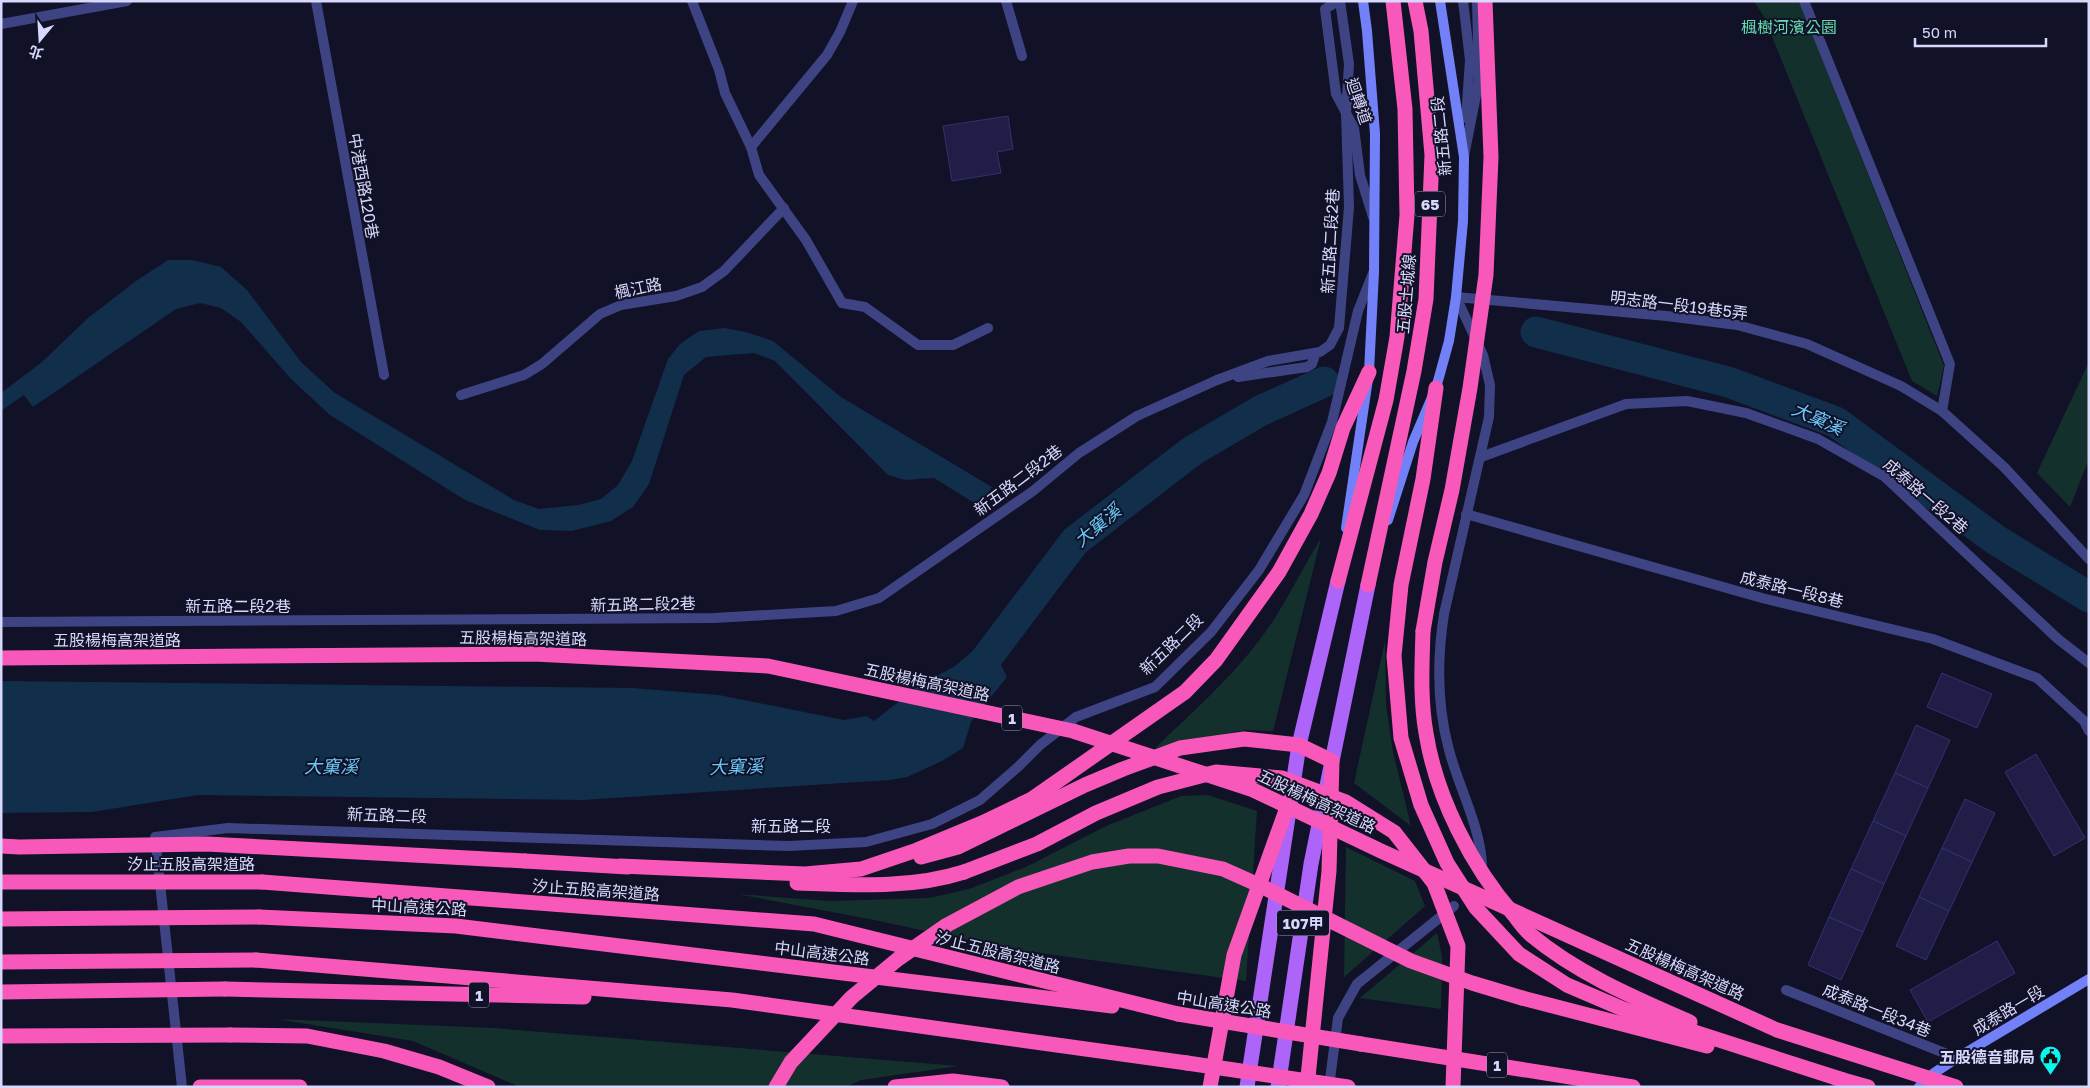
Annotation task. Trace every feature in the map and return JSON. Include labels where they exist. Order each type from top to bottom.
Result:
[{"type":"highway","name":"五股土城線","points":[[1338,581],[1386,400],[1397,337],[1407,215],[1405,109],[1393,1]]},
{"type":"highway","name":"五股土城線","points":[[1368,585],[1414,372],[1426,299],[1432,155],[1421,31],[1416,1]]},
{"type":"highway","points":[[1485,1],[1491,158],[1486,275],[1469,397],[1452,490],[1435,562],[1424,631],[1422,681],[1426,734],[1437,779],[1461,835],[1493,891],[1530,934],[1575,966],[1631,996],[1724,1037],[1843,1080]]},
{"type":"highway","points":[[860,869],[917,850],[982,823],[1032,799],[1185,692],[1216,660],[1279,572],[1311,514],[1330,473],[1344,428],[1369,372]]},
{"type":"highway","points":[[1436,388],[1423,479],[1400,585],[1394,656],[1401,738],[1421,805],[1446,863],[1476,908],[1520,954],[1567,985],[1623,1009],[1843,1080]]},
{"type":"highway","name":"五股楊梅高架道路","points":[[1,658],[534,654],[768,666],[1073,731],[1250,789],[1390,855],[1777,1030],[1956,1087]]},
{"type":"highway","points":[[1,846],[19,848],[207,844],[525,862],[805,874],[886,866],[958,847],[1085,785],[1124,768],[1180,748],[1244,739],[1299,745],[1332,761],[1328,871],[1307,1087]]},
{"type":"highway","points":[[620,866],[712,880],[852,885],[940,880],[1037,844],[1096,813],[1158,787],[1216,772],[1282,778],[1346,802],[1394,832],[1434,883],[1458,946],[1453,1087]]},
{"type":"highway","points":[[1210,1087],[1234,955],[1289,802]]},
{"type":"highway","points":[[1,851],[19,848]]},
{"type":"highway","points":[[776,1087],[791,1062],[852,997],[898,959],[947,925],[1018,887],[1092,862],[1129,856],[1158,856],[1223,869],[1411,961],[1472,983],[1522,998],[1868,1087]]},
{"type":"highway","name":"汐止五股高架道路","points":[[1,882],[262,882],[814,924],[1178,1014]]},
{"type":"highway","name":"中山高速公路","points":[[1,919],[259,917],[456,926],[1178,1014],[1633,1087]]},
{"type":"highway","name":"1","points":[[1,962],[256,960],[732,1000],[1348,1087]]},
{"type":"highway","name":"1","points":[[1,992],[225,990],[732,1000]]},
{"type":"highway","points":[[1,1032],[49,1035]]},
{"type":"highway","points":[[1,1036],[307,1036],[384,1051],[439,1067],[488,1087]]},
{"type":"highway","points":[[895,1087],[953,1081],[1002,1087]]},
{"type":"highway","points":[[200,1087],[300,1087]]},
{"type":"main road","name":"新五路二段","points":[[1247,1087],[1289,802],[1299,745],[1338,581],[1369,372],[1374,272],[1375,134],[1367,31],[1362,1]]},
{"type":"main road","name":"新五路二段","points":[[1278,1087],[1311,864],[1368,585],[1413,442],[1436,388],[1449,341],[1456,297],[1463,221],[1464,157],[1440,1]]},
{"type":"main road","name":"成泰路一段","points":[[1919,1087],[1934,1072],[2089,979]]},
{"type":"street","points":[[1,24],[127,1]]},
{"type":"street","name":"中港西路120巷","points":[[316,1],[384,375]]},
{"type":"street","points":[[692,1],[719,70],[725,93],[752,147],[759,175],[806,240],[842,303],[865,307],[918,345],[953,345],[988,328]]},
{"type":"street","points":[[752,147],[827,55],[840,32],[853,1]]},
{"type":"street","points":[[1006,1],[1022,56]]},
{"type":"street","points":[[1339,1],[1346,41],[1349,87],[1346,114]]},
{"type":"street","name":"迴轉道","points":[[1339,1],[1325,9],[1336,94],[1354,128],[1360,175],[1373,217]]},
{"type":"street","points":[[1463,1],[1470,60],[1464,157]]},
{"type":"street","points":[[1464,157],[1480,80],[1477,1]]},
{"type":"street","points":[[1804,1],[1950,364],[1942,412]]},
{"type":"street","name":"新五路二段2巷","points":[[1,622],[714,618],[836,611],[879,598],[1033,491],[1079,453],[1137,416],[1217,380],[1268,361],[1310,355],[1320,352],[1330,345],[1339,328],[1349,207],[1346,114]]},
{"type":"street","name":"楓江路","points":[[461,395],[524,375],[542,364],[600,314],[621,305],[676,296],[702,287],[724,272],[784,208]]},
{"type":"street","name":"新五路二段","points":[[182,1087],[155,837],[228,828],[789,846],[866,842],[932,824],[980,800],[1040,745],[1076,717],[1155,687],[1211,632],[1259,570],[1304,495],[1332,422],[1358,311],[1374,272]]},
{"type":"street","points":[[1456,297],[1483,355],[1490,385],[1489,416],[1444,614],[1439,645],[1438,673],[1441,708],[1448,749],[1472,814],[1482,863]]},
{"type":"street","name":"明志路一段19巷5弄","points":[[1456,297],[1737,325],[1807,344],[1901,386],[1942,412],[2004,467],[2089,559]]},
{"type":"street","name":"成泰路一段2巷","points":[[1480,457],[1626,404],[1687,401],[1746,413],[1818,440],[1885,476],[2058,639],[2089,663]]},
{"type":"street","name":"成泰路一段8巷","points":[[1466,514],[1762,598],[1933,639],[2037,678],[2084,721],[2089,731]]},
{"type":"street","points":[[1329,1087],[1338,1018],[1357,984],[1454,906]]},
{"type":"street","name":"成泰路一段34巷","points":[[1786,990],[1957,1058]]},
{"type":"green space","name":"楓樹河濱公園","points":[[1754,1],[1799,1],[1944,366],[1937,396],[1912,381],[1764,17]]},
{"type":"green space","points":[[2089,362],[2089,459],[2070,507],[2037,473]]},
{"type":"green space","points":[[1321,538],[1273,731],[1245,730],[1155,748],[1219,687],[1249,654],[1275,618]]},
{"type":"green space","points":[[1385,641],[1386,705],[1393,752],[1411,826],[1354,783]]},
{"type":"green space","points":[[1208,795],[1257,811],[1246,981],[1010,949],[874,920],[737,894],[830,901],[929,898],[969,889],[1026,867],[1106,826],[1181,796]]},
{"type":"green space","points":[[1346,847],[1415,881],[1425,906],[1344,977]]},
{"type":"green space","points":[[1437,933],[1442,956],[1441,1009],[1360,998]]},
{"type":"green space","points":[[276,1019],[494,1028],[959,1066],[861,1080],[846,1087],[520,1087],[413,1041]]},
{"type":"water","points":[[168,260],[192,260],[221,267],[247,290],[301,362],[335,393],[514,500],[539,509],[578,505],[601,499],[618,485],[632,461],[668,359],[680,344],[699,331],[724,328],[746,332],[773,341],[841,397],[992,487],[979,506],[934,478],[905,480],[888,475],[775,361],[754,353],[706,357],[684,375],[649,484],[633,507],[611,521],[572,531],[540,530],[465,500],[330,415],[291,379],[241,322],[221,308],[200,303],[176,309],[33,407],[24,395],[1,411],[1,393],[42,362],[88,318],[136,281]]},
{"type":"water","points":[[975,649],[993,649],[1007,677],[971,722],[963,748],[942,761],[907,777],[890,780],[583,800],[198,795],[92,812],[1,813],[1,681],[633,688],[719,695],[844,720],[867,716],[874,721],[920,685],[955,666]]},
{"type":"building","points":[[1008,116],[1013,149],[997,152],[1001,173],[952,181],[943,126]]},
{"type":"building","points":[[1942,673],[1992,694],[1977,728],[1927,707]]},
{"type":"building","points":[[1916,725],[1950,740],[1928,788],[1895,773]]},
{"type":"building","points":[[2036,754],[2085,838],[2054,856],[2005,772]]},
{"type":"building","points":[[1895,773],[1928,788],[1906,836],[1873,821]]},
{"type":"building","points":[[1965,799],[1995,813],[1972,862],[1942,848]]},
{"type":"building","points":[[1873,821],[1906,836],[1884,884],[1851,869]]},
{"type":"building","points":[[1942,848],[1972,862],[1949,911],[1919,897]]},
{"type":"building","points":[[1851,869],[1884,884],[1863,932],[1829,917]]},
{"type":"building","points":[[1919,897],[1949,911],[1926,960],[1896,946]]},
{"type":"building","points":[[1829,917],[1863,932],[1841,980],[1808,965]]},
{"type":"building","points":[[1997,941],[2015,973],[1928,1022],[1910,990]]},
{"type":"waterway","name":"大窠溪","points":[[1536,332],[1728,382],[1836,422],[1996,540],[2089,597]]},
{"type":"waterway","name":"大窠溪","points":[[967,684],[1075,541],[1192,451],[1260,411],[1324,382]]},
{"type":"place","name":"五股德音郵局","points":[[2051,1076]]}]
